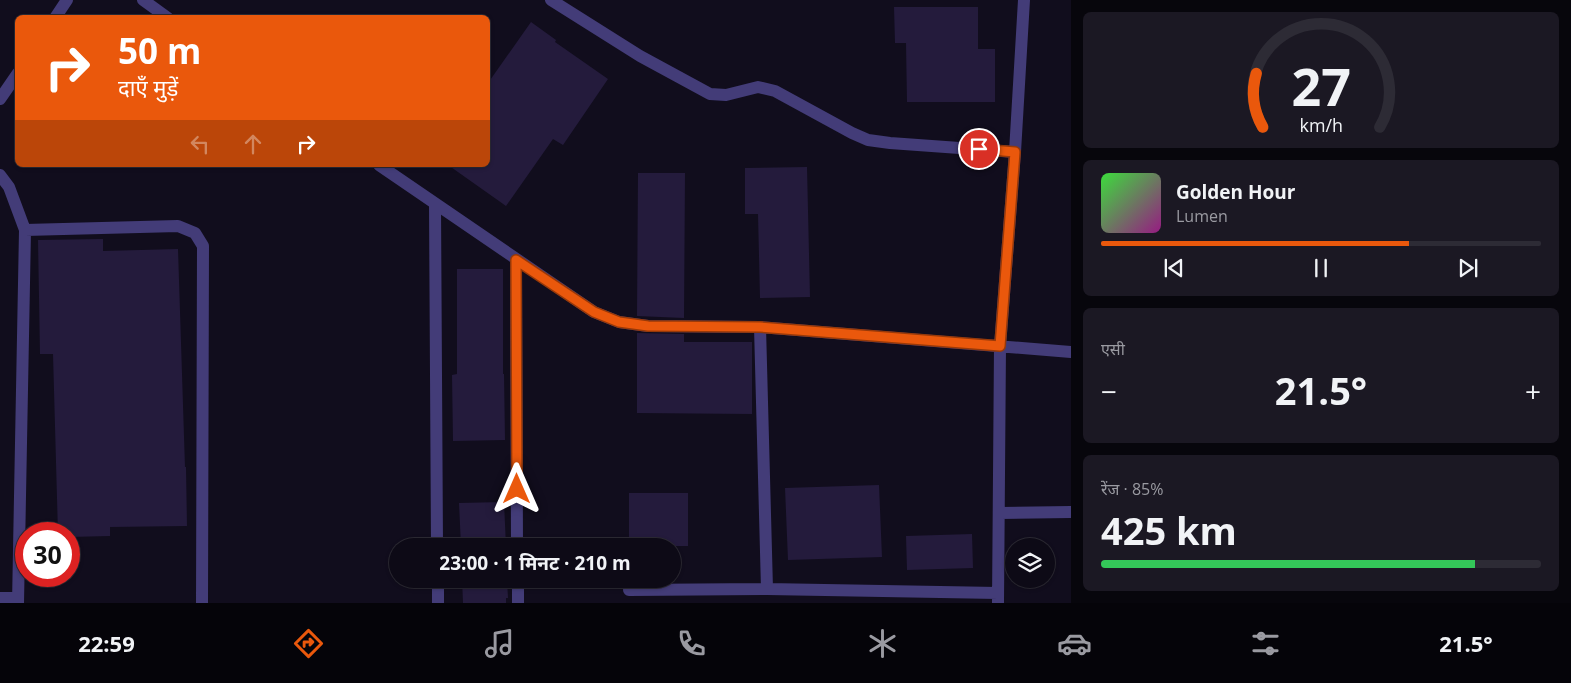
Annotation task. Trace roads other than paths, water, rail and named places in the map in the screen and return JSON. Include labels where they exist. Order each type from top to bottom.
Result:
[{"type":"street","points":[[57,15],[67,0]]},
{"type":"street","points":[[143,0],[164,15]]},
{"type":"street","points":[[551,0],[640,56],[710,94],[726,95],[758,87],[775,91],[868,140],[1015,152]]},
{"type":"street","points":[[629,590],[767,589],[998,598],[1000,346],[1015,152],[1024,0]]},
{"type":"street","points":[[0,98],[15,77]]},
{"type":"street","points":[[382,167],[594,312],[619,322],[648,326],[760,327],[1071,352]]},
{"type":"street","points":[[0,175],[9,187],[25,230],[18,601],[0,598]]},
{"type":"street","points":[[435,204],[437,538]]},
{"type":"street","points":[[25,230],[178,226],[195,232],[203,246],[202,603]]},
{"type":"street","points":[[516,260],[517,538]]},
{"type":"street","points":[[760,327],[767,589]]},
{"type":"street","points":[[1000,513],[1071,512]]},
{"type":"street","points":[[438,588],[438,603]]},
{"type":"street","points":[[518,588],[518,603]]}]
